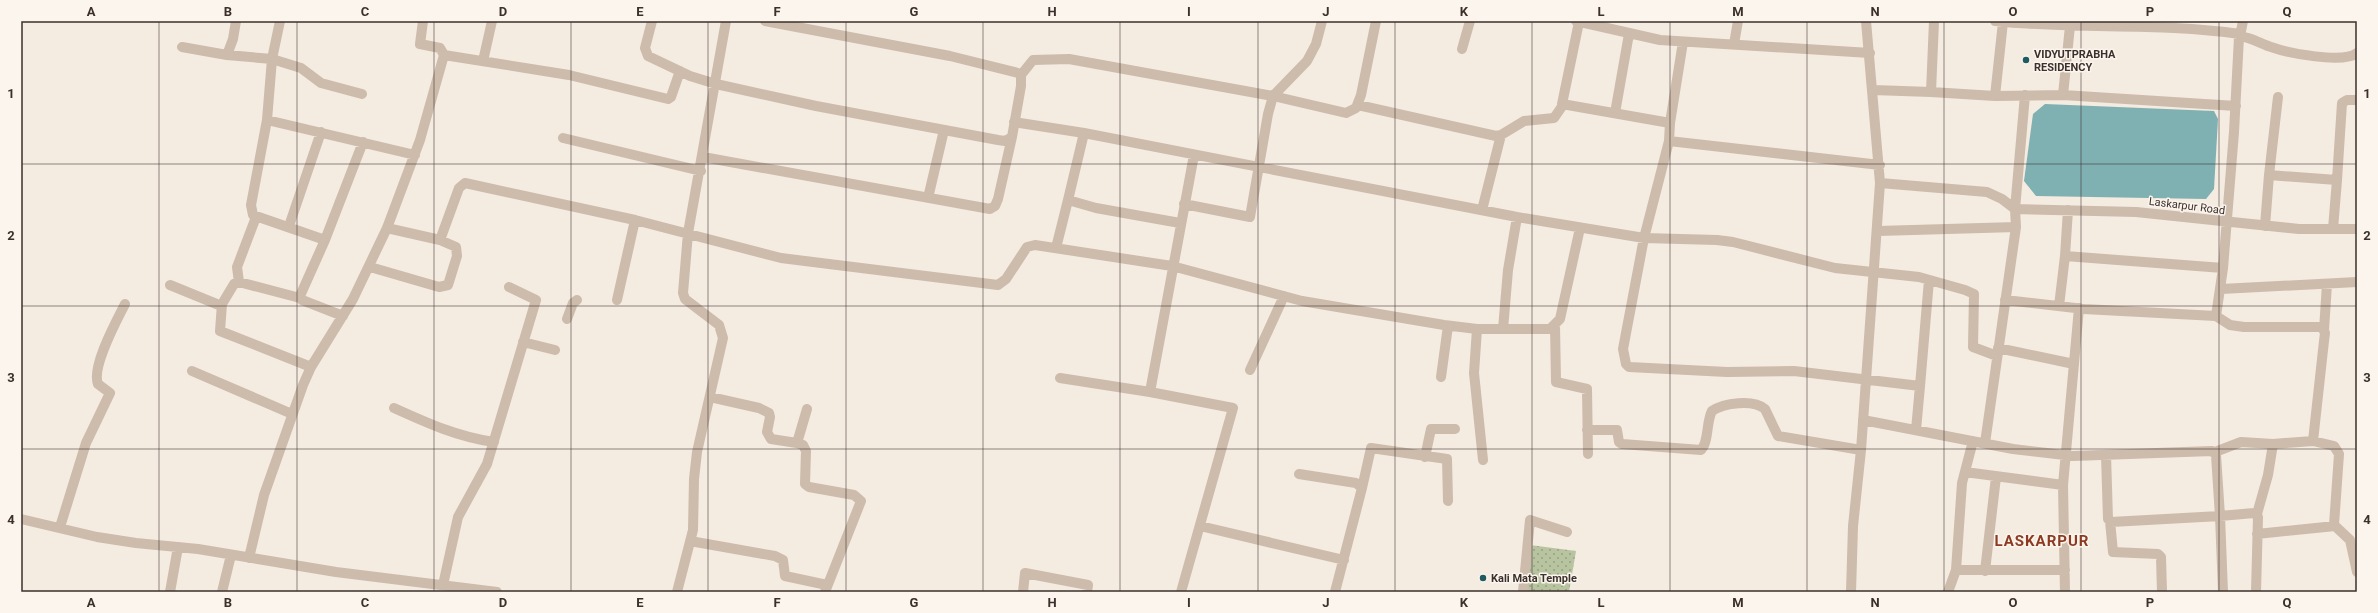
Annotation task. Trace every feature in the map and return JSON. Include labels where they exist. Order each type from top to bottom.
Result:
[{"type":"street","points":[[227,55],[233,39],[236,21]]},
{"type":"street","points":[[280,21],[272,59],[267,120],[251,212],[256,217],[289,226],[325,240]]},
{"type":"street","points":[[249,558],[264,495],[292,414],[312,367],[343,316],[370,266],[387,228],[415,156],[444,55],[440,48],[420,44],[423,21]]},
{"type":"street","points":[[483,61],[492,21]]},
{"type":"street","points":[[652,21],[645,48],[647,54],[680,72],[716,84],[816,106],[1005,141],[1012,137]]},
{"type":"street","points":[[677,592],[693,526],[695,465],[723,334],[719,325],[683,296],[688,233],[701,171],[726,21]]},
{"type":"street","points":[[766,21],[950,56],[1015,71],[1021,75]]},
{"type":"street","points":[[1184,204],[1250,217],[1258,168],[1273,96],[1307,61],[1316,44],[1322,21]]},
{"type":"street","points":[[703,157],[985,209],[995,206],[1012,137],[1021,86],[1021,75],[1033,60],[1069,59],[1273,96],[1346,113],[1352,111],[1358,105],[1376,21]]},
{"type":"street","points":[[1462,48],[1470,21]]},
{"type":"street","points":[[1358,105],[1488,135],[1501,135],[1524,121],[1554,118],[1563,105],[1577,21],[1660,40],[1870,53]]},
{"type":"street","points":[[1734,44],[1738,21]]},
{"type":"street","points":[[1851,592],[1853,526],[1861,450],[1878,230],[1880,183],[1880,165],[1866,21]]},
{"type":"street","points":[[1931,92],[1934,21]]},
{"type":"street","points":[[1995,96],[1999,21],[2070,26],[2115,24],[2209,29],[2240,35],[2278,49],[2303,54],[2338,58],[2350,57],[2357,53]]},
{"type":"street","points":[[2216,316],[2223,268],[2240,35],[2243,21]]},
{"type":"street","points":[[2063,95],[2070,26]]},
{"type":"street","points":[[1615,113],[1629,34]]},
{"type":"street","points":[[1684,42],[1670,123],[1669,140],[1644,238],[1623,349],[1626,364],[1629,367],[1727,372],[1794,371],[1920,386]]},
{"type":"street","points":[[182,47],[227,55],[272,59],[301,68],[321,84],[362,94]]},
{"type":"street","points":[[444,55],[569,75],[668,99],[671,97],[680,72]]},
{"type":"street","points":[[1873,90],[1995,96],[2063,95],[2236,106]]},
{"type":"street","points":[[1984,443],[2016,227],[2015,209],[2025,95]]},
{"type":"street","points":[[2265,226],[2278,97]]},
{"type":"street","points":[[2333,229],[2342,104],[2347,100],[2357,100]]},
{"type":"street","points":[[1563,105],[1670,123]]},
{"type":"street","points":[[267,120],[363,142],[415,156]]},
{"type":"street","points":[[1014,122],[1084,133],[1517,218],[1644,238],[1726,241],[1821,265],[1875,271],[1929,280],[1974,294],[1973,347],[2074,364]]},
{"type":"street","points":[[928,198],[944,130]]},
{"type":"street","points":[[289,226],[321,132]]},
{"type":"street","points":[[1056,248],[1084,133]]},
{"type":"street","points":[[1482,210],[1501,135]]},
{"type":"street","points":[[563,138],[701,171]]},
{"type":"street","points":[[1669,140],[1880,165]]},
{"type":"street","points":[[300,298],[301,290],[325,240],[363,142]]},
{"type":"street","points":[[1150,392],[1172,266],[1194,155]]},
{"type":"street","points":[[2269,175],[2337,180]]},
{"type":"street","points":[[440,240],[459,188],[465,183],[635,220],[781,258],[990,284],[1003,282],[1026,247],[1034,245],[1172,266],[1302,301],[1448,326],[1477,329],[1550,329],[1555,326]]},
{"type":"street","points":[[1880,183],[1988,192],[2002,199],[2015,209]]},
{"type":"street","points":[[1068,200],[1096,208],[1180,223]]},
{"type":"street","name":"Laskarpur Road","points":[[2015,209],[2149,213],[2265,226],[2357,229]]},
{"type":"street","points":[[2059,306],[2065,256],[2068,210]]},
{"type":"street","points":[[239,282],[237,267],[256,217]]},
{"type":"street","points":[[1503,329],[1508,270],[1517,218]]},
{"type":"street","points":[[616,300],[635,220]]},
{"type":"street","points":[[1878,230],[2016,227]]},
{"type":"street","points":[[370,266],[445,287],[453,271],[457,251],[453,245],[440,240],[387,228]]},
{"type":"street","points":[[1580,228],[1563,309],[1555,326],[1556,382],[1587,389],[1588,454]]},
{"type":"street","points":[[2065,256],[2223,268]]},
{"type":"street","points":[[1916,430],[1929,280]]},
{"type":"street","points":[[312,367],[220,330],[222,304],[234,284],[239,282],[300,298],[343,316]]},
{"type":"street","points":[[2221,289],[2357,282]]},
{"type":"street","points":[[2313,441],[2323,359],[2326,284]]},
{"type":"street","points":[[170,285],[208,302],[222,304]]},
{"type":"street","points":[[443,585],[458,517],[483,475],[536,300],[528,294],[509,287]]},
{"type":"street","points":[[1250,370],[1284,296]]},
{"type":"street","points":[[567,319],[573,303],[577,300]]},
{"type":"street","points":[[2005,300],[2079,308],[2216,316],[2236,326],[2319,326],[2324,330]]},
{"type":"street","points":[[60,527],[88,438],[110,393],[98,384],[97,376],[107,340],[125,304]]},
{"type":"street","points":[[2065,592],[2063,485],[2079,308]]},
{"type":"street","points":[[1441,377],[1448,326]]},
{"type":"street","points":[[1477,329],[1474,373],[1483,460]]},
{"type":"street","points":[[523,342],[555,350]]},
{"type":"street","points":[[192,371],[292,414]]},
{"type":"street","points":[[1060,378],[1150,392],[1233,408],[1181,592]]},
{"type":"street","points":[[690,541],[775,556],[783,560],[785,576],[826,588],[861,501],[854,495],[809,487],[804,484],[806,451],[803,445],[771,439],[767,432],[770,417],[769,412],[759,408],[710,397]]},
{"type":"street","points":[[1588,430],[1616,430],[1618,442],[1622,444],[1701,450],[1704,446],[1707,424],[1712,411],[1726,405],[1753,404],[1765,409],[1778,436],[1861,450]]},
{"type":"street","points":[[394,408],[439,428],[464,436],[494,442]]},
{"type":"street","points":[[797,443],[807,409]]},
{"type":"street","points":[[1863,420],[1984,443],[2066,455],[2215,452],[2241,442],[2273,444],[2313,441],[2330,444],[2334,446],[2339,454],[2334,526]]},
{"type":"street","points":[[1425,457],[1431,430],[1455,429]]},
{"type":"street","points":[[1948,592],[1956,570],[1962,483],[1973,441]]},
{"type":"street","points":[[2256,592],[2257,514],[2267,480],[2273,444]]},
{"type":"street","points":[[1335,592],[1371,448],[1447,460],[1448,501]]},
{"type":"street","points":[[2215,452],[2220,516],[2223,592]]},
{"type":"street","points":[[2106,455],[2108,519],[2110,521],[2113,552],[2158,554],[2161,557],[2162,592]]},
{"type":"street","points":[[1964,472],[2063,485]]},
{"type":"street","points":[[1299,474],[1356,483],[1362,488]]},
{"type":"street","points":[[1985,571],[1996,477]]},
{"type":"street","points":[[2110,521],[2257,514]]},
{"type":"street","points":[[21,519],[103,538],[178,547],[336,572],[497,592]]},
{"type":"street","points":[[1523,592],[1530,520],[1567,532]]},
{"type":"street","points":[[1200,526],[1344,560]]},
{"type":"street","points":[[2257,534],[2334,526],[2350,540],[2357,572]]},
{"type":"street","points":[[170,592],[178,547]]},
{"type":"street","points":[[222,592],[231,555]]},
{"type":"street","points":[[1956,570],[2065,570]]},
{"type":"street","points":[[1023,592],[1025,573],[1088,585],[1087,592]]},
{"type":"green space","points":[[1530,545],[1576,551],[1569,592],[1527,592]]},
{"type":"water","points":[[2045,104],[2214,111],[2218,119],[2214,189],[2206,199],[2036,196],[2024,181],[2033,114]]},
{"type":"place","name":"VIDYUTPRABHA RESIDENCY","points":[[2026,60]]},
{"type":"place","name":"Kali Mata Temple","points":[[1483,578]]},
{"type":"district","name":"LASKARPUR","points":[[2042,541]]}]
